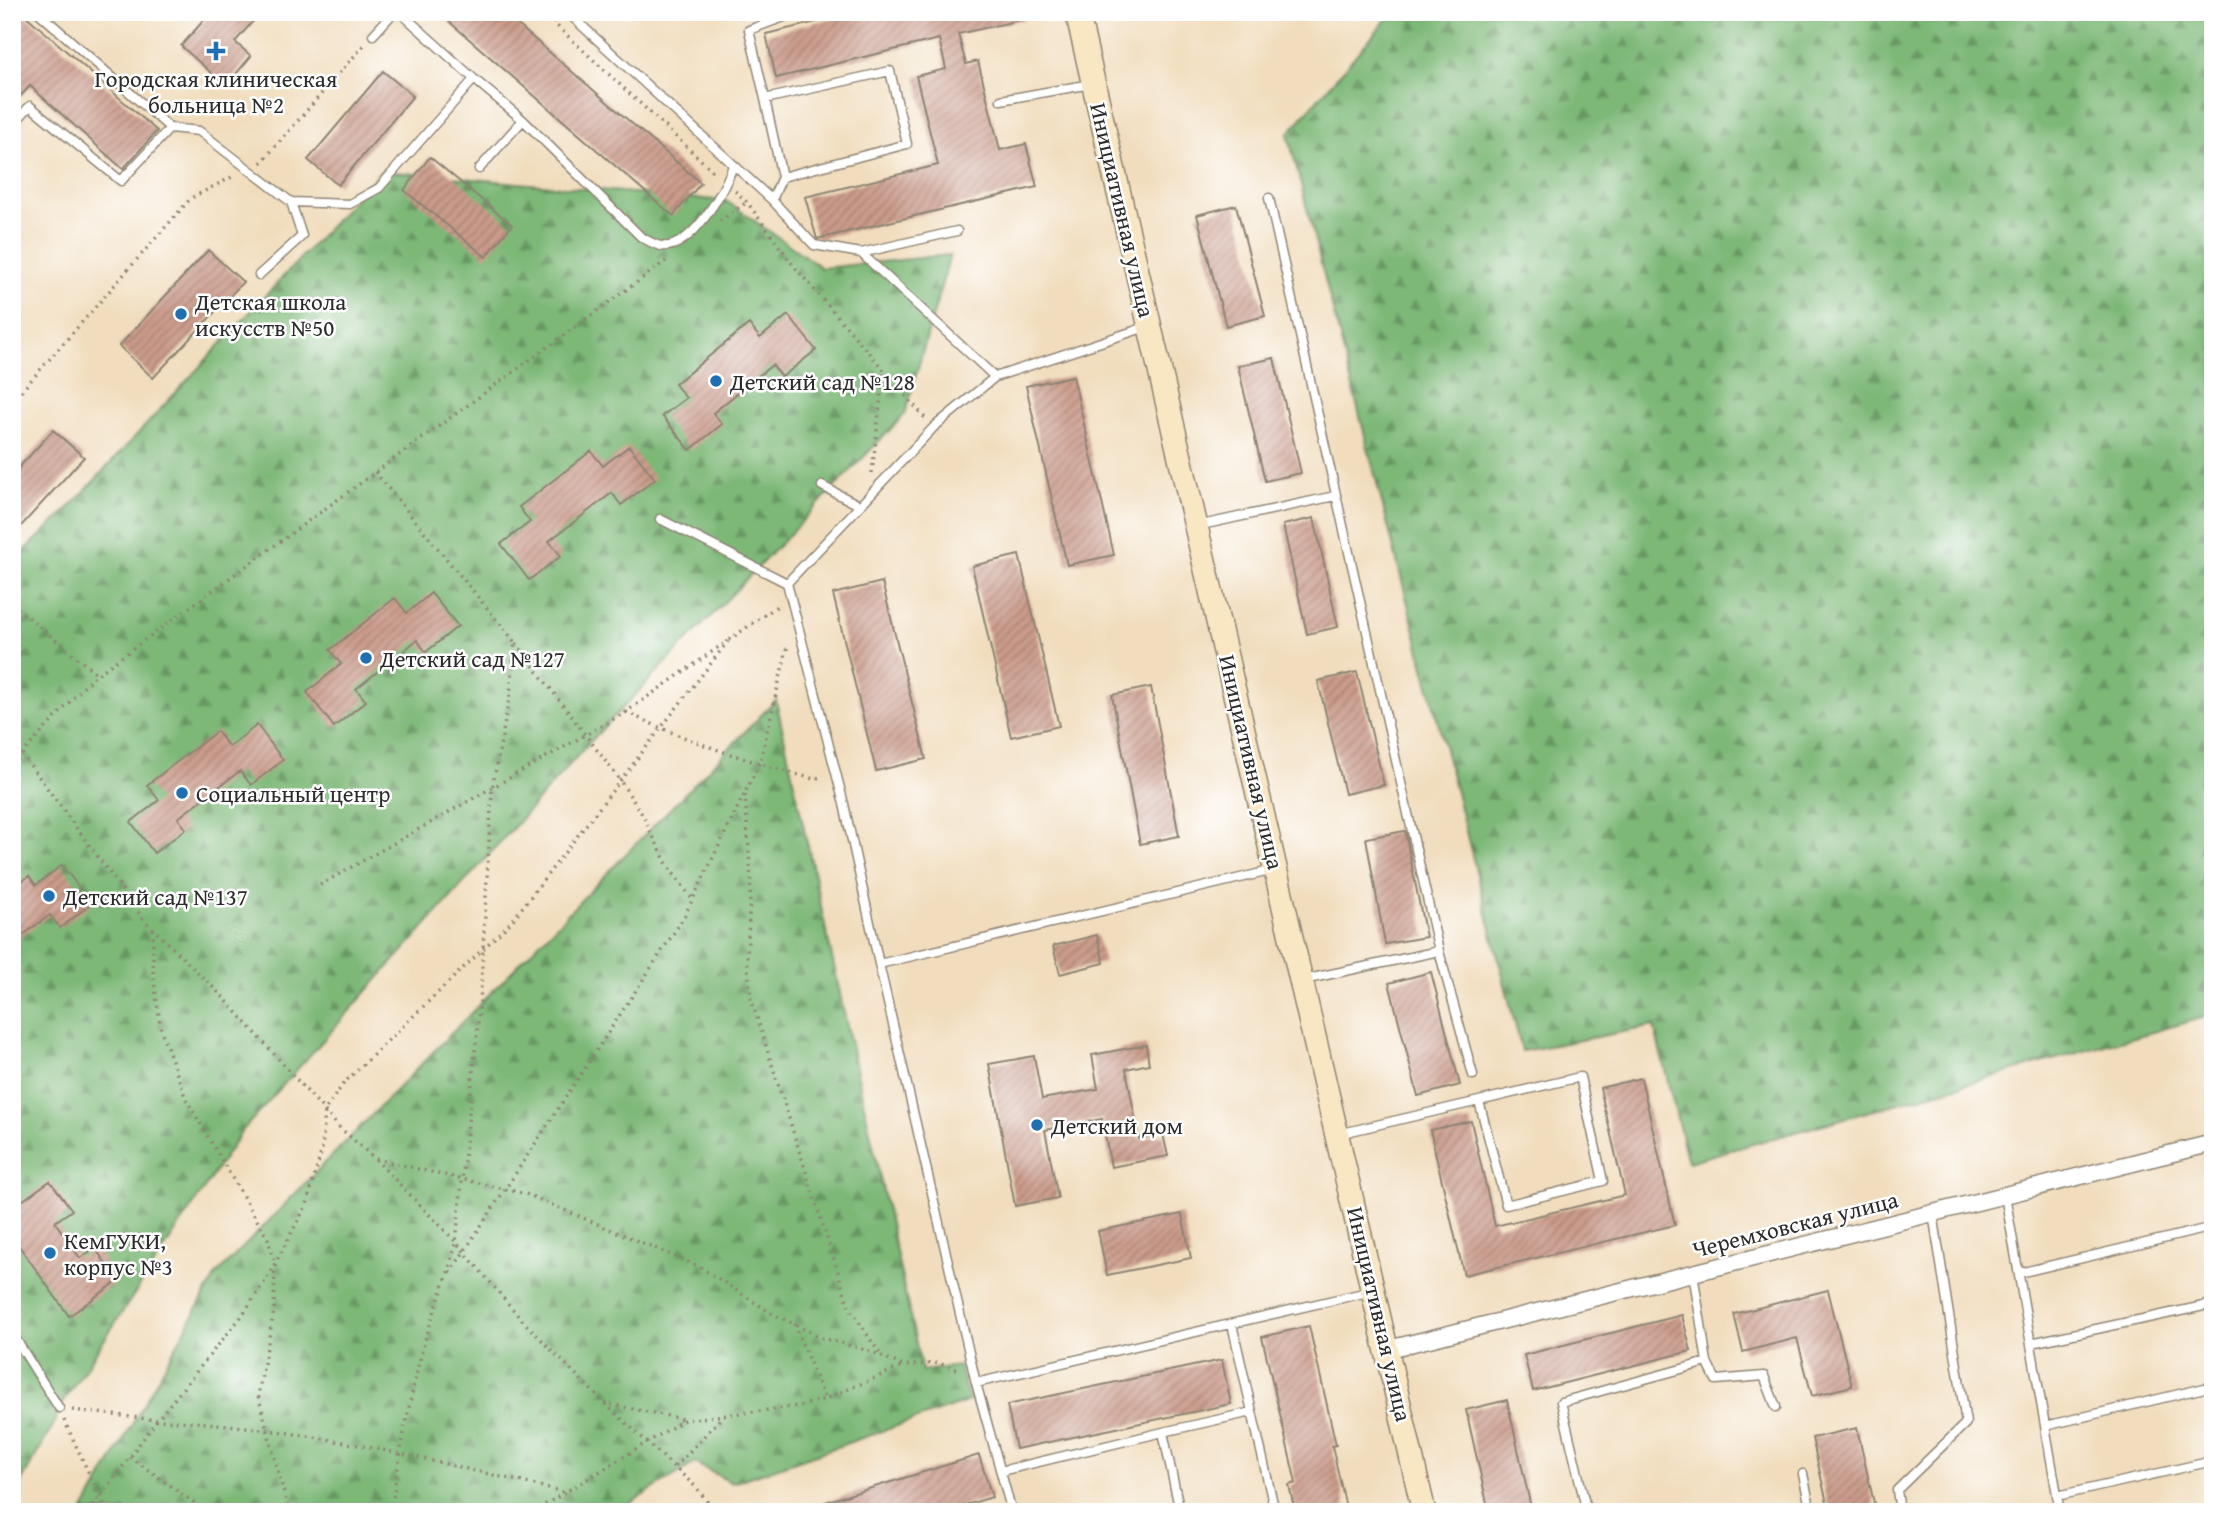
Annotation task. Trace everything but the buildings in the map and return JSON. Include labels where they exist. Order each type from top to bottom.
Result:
[{"type":"main road","name":"Инициативная улица","points":[[1077,12],[1375,1290],[1424,1512]]},
{"type":"street","name":"Черемховская улица","points":[[1388,1349],[2213,1143]]},
{"type":"lane","points":[[38,12],[170,128],[199,131],[291,202],[349,204],[379,188],[474,79]]},
{"type":"lane","points":[[373,35],[394,12]]},
{"type":"lane","points":[[400,12],[523,120],[641,237],[662,247],[683,241],[727,184],[733,165]]},
{"type":"lane","points":[[567,12],[772,200],[814,245],[861,253],[957,232]]},
{"type":"lane","points":[[772,200],[782,177],[749,30],[797,12]]},
{"type":"lane","points":[[765,99],[890,71],[907,144],[782,177]]},
{"type":"lane","points":[[1001,100],[1094,84]]},
{"type":"lane","points":[[12,125],[30,106],[121,181],[170,128]]},
{"type":"lane","points":[[479,170],[523,120]]},
{"type":"lane","points":[[1269,198],[1439,951],[1474,1075]]},
{"type":"lane","points":[[258,275],[302,236],[291,202]]},
{"type":"lane","points":[[861,253],[995,377]]},
{"type":"lane","points":[[787,583],[934,427],[995,377],[1150,325]]},
{"type":"lane","points":[[822,486],[859,505]]},
{"type":"lane","points":[[1197,526],[1335,496]]},
{"type":"lane","points":[[660,519],[787,583]]},
{"type":"lane","points":[[787,583],[835,772],[976,1383],[1012,1512]]},
{"type":"lane","points":[[879,964],[1277,869]]},
{"type":"lane","points":[[1303,981],[1439,951]]},
{"type":"lane","points":[[1338,1134],[1580,1077],[1603,1181],[1506,1205],[1479,1101]]},
{"type":"lane","points":[[2006,1195],[2060,1512]]},
{"type":"lane","points":[[1900,1512],[1897,1490],[1966,1423],[1933,1213]]},
{"type":"lane","points":[[2019,1273],[2213,1227]]},
{"type":"lane","points":[[1693,1273],[1707,1362],[1716,1380],[1764,1376],[1776,1407]]},
{"type":"lane","points":[[976,1383],[1375,1290]]},
{"type":"lane","points":[[2031,1343],[2213,1304]]},
{"type":"lane","points":[[1232,1324],[1275,1512]]},
{"type":"lane","points":[[12,1333],[59,1408]]},
{"type":"lane","points":[[1587,1512],[1562,1402],[1707,1362]]},
{"type":"lane","points":[[2045,1426],[2213,1386]]},
{"type":"lane","points":[[1001,1471],[1252,1412]]},
{"type":"lane","points":[[1163,1432],[1180,1512]]},
{"type":"lane","points":[[2057,1496],[2213,1461]]},
{"type":"lane","points":[[1803,1474],[1811,1512]]},
{"type":"path","points":[[542,12],[727,184]]},
{"type":"path","points":[[12,402],[191,198],[250,172],[373,35]]},
{"type":"path","points":[[713,226],[747,202],[793,265],[934,427]]},
{"type":"path","points":[[12,765],[97,675],[668,259]]},
{"type":"path","points":[[870,493],[884,368]]},
{"type":"path","points":[[375,472],[515,642],[585,733],[642,814],[668,866],[693,900]]},
{"type":"path","points":[[320,885],[626,712],[790,597]]},
{"type":"path","points":[[12,604],[97,675]]},
{"type":"path","points":[[449,1275],[693,900],[760,762],[781,685],[794,611]]},
{"type":"path","points":[[89,1512],[98,1496],[157,1420],[241,1317],[275,1265],[307,1204],[322,1149],[325,1110],[344,1083],[511,922],[729,640]]},
{"type":"path","points":[[391,1512],[400,1452],[423,1349],[449,1275],[456,1242],[483,947],[492,789],[510,695],[515,642]]},
{"type":"path","points":[[626,712],[659,728],[814,779],[835,772]]},
{"type":"path","points":[[22,754],[153,929],[226,1000],[362,1150],[375,1159],[456,1242],[522,1321],[603,1402],[676,1467],[715,1512]]},
{"type":"path","points":[[746,794],[751,879],[747,958],[751,999],[849,1307],[881,1355]]},
{"type":"path","points":[[153,929],[153,974],[160,1030],[186,1099],[268,1239],[275,1265],[274,1311],[258,1395],[289,1512]]},
{"type":"path","points":[[375,1159],[507,1188],[699,1267],[822,1338],[881,1355],[903,1366]]},
{"type":"path","points":[[794,1324],[825,1399]]},
{"type":"path","points":[[603,1402],[684,1420],[800,1406],[825,1399],[903,1366],[937,1363],[974,1373]]},
{"type":"path","points":[[59,1408],[269,1431],[400,1452],[564,1492]]},
{"type":"path","points":[[59,1408],[107,1512]]},
{"type":"path","points":[[676,1467],[723,1416]]},
{"type":"path","points":[[533,1512],[684,1420]]},
{"type":"path","points":[[130,1457],[207,1512]]},
{"type":"green space","points":[[1393,12],[2213,12],[2213,1015],[1688,1162],[1654,1026],[1522,1051],[1288,134]]},
{"type":"green space","points":[[381,171],[726,201],[822,268],[950,255],[905,414],[588,744],[242,1131],[59,1408],[55,1422],[12,1498],[12,563],[70,507]]},
{"type":"green space","points":[[776,700],[922,1371],[959,1366],[969,1401],[732,1483],[695,1463],[616,1512],[83,1512],[216,1275]]},
{"type":"place","name":"Городская клиническая больница №2","points":[[216,51]]},
{"type":"place","name":"Детская школа искусств №50","points":[[181,314]]},
{"type":"place","name":"Детский сад №128","points":[[716,381]]},
{"type":"place","name":"Детский сад №127","points":[[366,658]]},
{"type":"place","name":"Социальный центр","points":[[182,793]]},
{"type":"place","name":"Детский сад №137","points":[[49,896]]},
{"type":"place","name":"Детский дом","points":[[1037,1125]]},
{"type":"place","name":"КемГУКИ, корпус №3","points":[[50,1253]]}]
